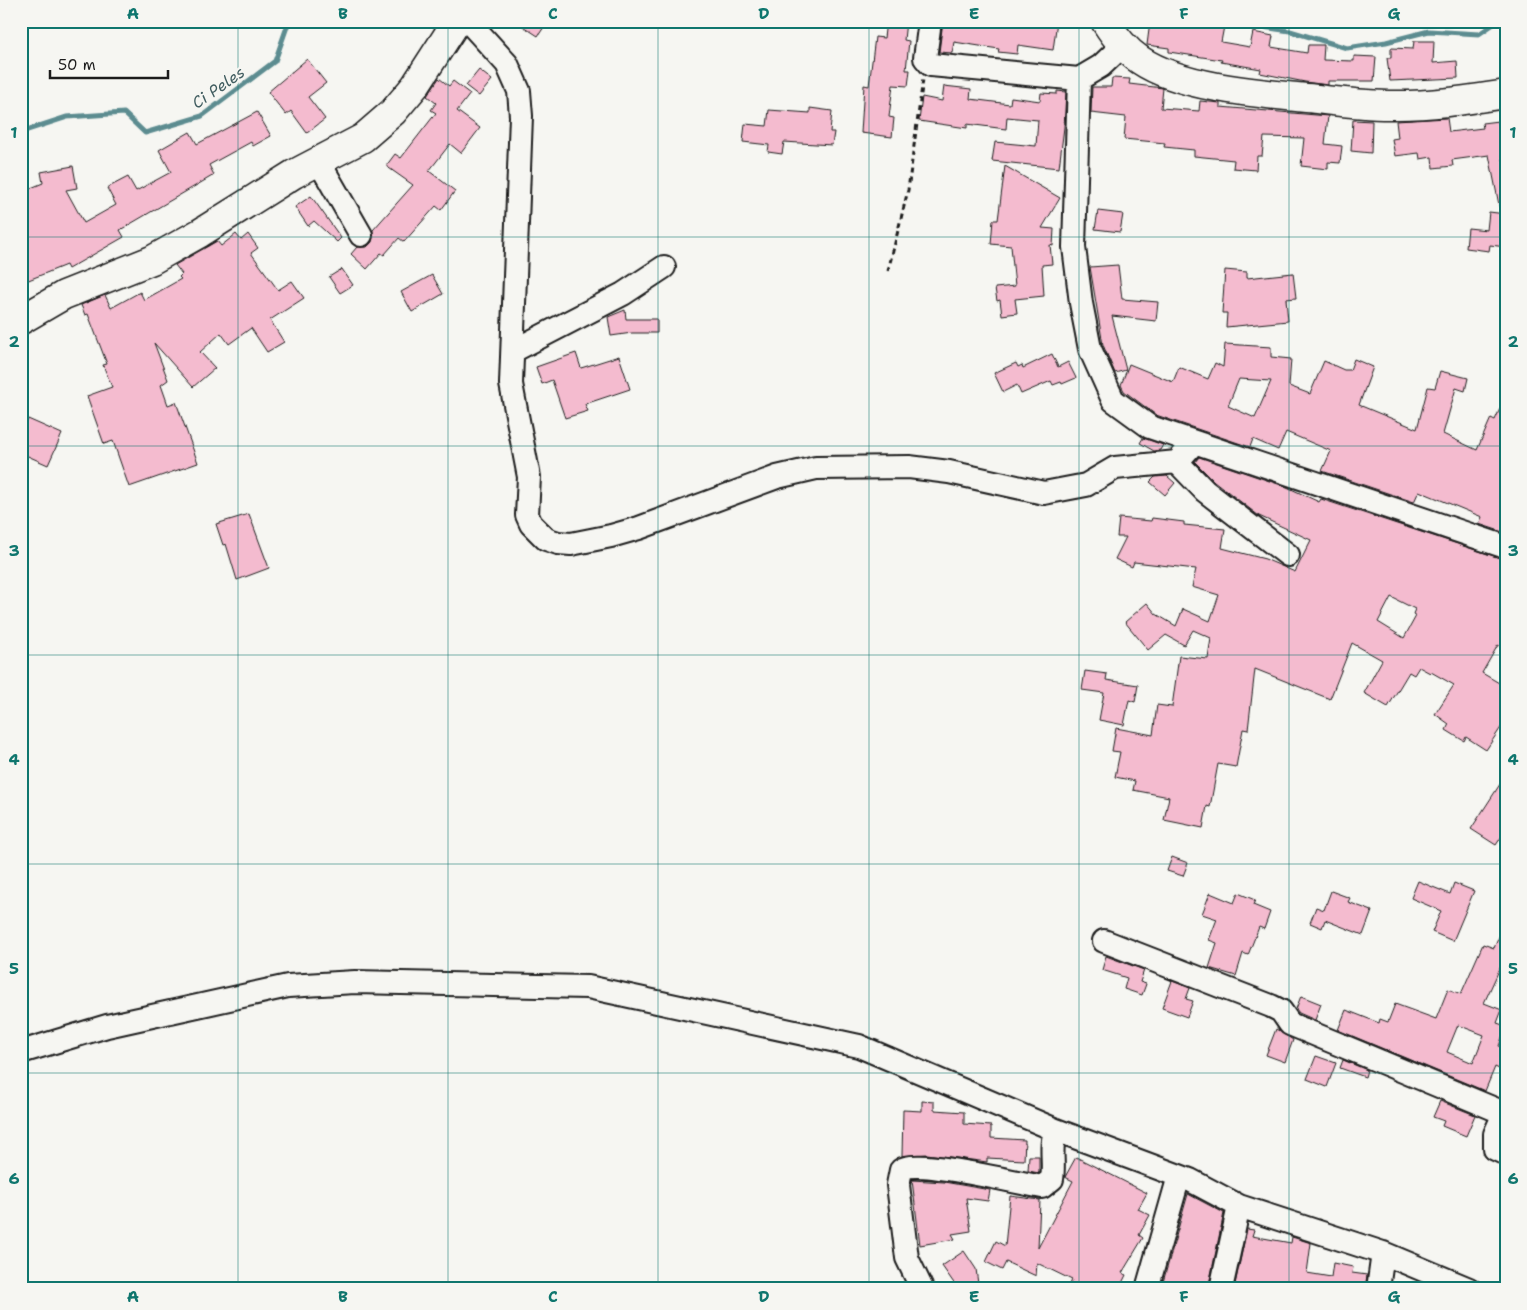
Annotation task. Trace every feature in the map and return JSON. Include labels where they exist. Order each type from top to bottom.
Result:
[{"type":"highway","points":[[21,320],[64,295],[152,260],[200,233],[294,174],[363,138],[393,112],[415,86],[456,21]]},
{"type":"highway","points":[[1105,21],[1122,46],[1141,61],[1171,74],[1203,84],[1284,96],[1388,105],[1457,101],[1506,94]]},
{"type":"street","points":[[468,21],[507,64],[518,91],[521,116],[513,399],[529,477],[527,515],[538,533],[546,540],[558,543],[582,543],[639,528],[777,477],[816,468],[873,466],[919,468],[949,472],[1044,493],[1086,485],[1115,468],[1177,462],[1194,444]]},
{"type":"street","points":[[930,21],[925,58],[930,65],[1079,79],[1101,66],[1122,46]]},
{"type":"street","points":[[1079,79],[1074,247],[1081,303],[1090,349],[1113,400],[1150,427],[1194,444],[1506,547]]},
{"type":"street","points":[[318,162],[361,235]]},
{"type":"street","points":[[513,351],[623,294],[664,267]]},
{"type":"street","points":[[1177,462],[1205,491],[1288,555]]},
{"type":"street","points":[[1104,941],[1271,1006],[1281,1011],[1290,1024],[1505,1111],[1493,1142],[1494,1149],[1506,1154]]},
{"type":"street","points":[[21,1052],[107,1026],[288,986],[355,982],[588,987],[859,1046],[1056,1130],[1179,1176],[1240,1206],[1383,1253],[1469,1289]]},
{"type":"street","points":[[922,1289],[907,1258],[898,1185],[901,1170],[912,1166],[957,1171],[1042,1187],[1052,1179],[1054,1168],[1052,1138],[1056,1130]]},
{"type":"street","points":[[1147,1289],[1179,1176]]},
{"type":"street","points":[[1221,1289],[1240,1206]]},
{"type":"street","points":[[1378,1289],[1383,1253]]},
{"type":"path","points":[[888,271],[908,190],[925,58]]},
{"type":"building","points":[[515,21],[548,21],[538,36]]},
{"type":"building","points":[[886,21],[906,21],[904,40],[909,41],[906,70],[910,70],[908,86],[893,85],[889,117],[894,118],[892,137],[861,133],[864,85],[869,86],[875,37],[884,38]]},
{"type":"building","points":[[943,21],[1057,21],[1053,50],[1018,45],[1017,54],[998,52],[999,49],[954,42],[952,53],[939,52]]},
{"type":"building","points":[[1173,21],[1211,26],[1212,21],[1225,21],[1221,42],[1250,47],[1253,32],[1273,36],[1271,47],[1307,53],[1308,45],[1324,45],[1323,60],[1354,61],[1354,56],[1376,57],[1374,81],[1328,81],[1328,85],[1305,82],[1260,73],[1261,69],[1221,62],[1222,60],[1169,52],[1169,48],[1147,45],[1150,22],[1172,25]]},
{"type":"building","points":[[1414,41],[1434,41],[1433,63],[1457,61],[1458,78],[1390,81],[1387,58],[1391,58],[1391,48],[1413,49]]},
{"type":"building","points":[[307,59],[326,83],[308,97],[325,119],[307,133],[291,111],[286,115],[268,92]]},
{"type":"building","points":[[479,70],[492,80],[479,96],[466,86]]},
{"type":"building","points":[[439,78],[449,86],[453,81],[470,94],[457,111],[480,128],[461,153],[450,144],[429,171],[455,191],[441,210],[436,206],[404,242],[399,238],[384,255],[381,253],[367,269],[351,254],[357,247],[367,247],[372,242],[373,230],[413,185],[386,166],[395,154],[401,158],[436,113],[431,110],[436,103],[427,96]]},
{"type":"building","points":[[1112,78],[1130,79],[1129,84],[1163,88],[1161,108],[1199,111],[1200,101],[1220,103],[1220,107],[1328,116],[1325,144],[1342,146],[1340,163],[1328,162],[1328,169],[1301,166],[1304,138],[1264,137],[1262,156],[1257,156],[1256,170],[1233,168],[1234,160],[1194,156],[1194,150],[1164,147],[1165,143],[1124,139],[1126,117],[1091,113],[1092,87],[1111,87]]},
{"type":"building","points":[[944,86],[971,89],[970,99],[1010,104],[1011,97],[1040,101],[1041,93],[1057,94],[1057,91],[1066,92],[1059,168],[992,161],[995,142],[1036,146],[1038,120],[1007,117],[1006,129],[967,124],[967,128],[919,121],[922,97],[942,101]]},
{"type":"building","points":[[810,108],[832,111],[830,132],[834,132],[832,145],[784,142],[782,154],[768,152],[769,145],[743,142],[745,124],[767,126],[769,110],[810,113]]},
{"type":"building","points":[[257,112],[271,136],[253,146],[251,142],[209,165],[214,175],[120,230],[124,237],[68,269],[66,265],[21,283],[21,192],[43,183],[41,172],[73,166],[77,188],[66,190],[84,223],[116,205],[107,188],[128,177],[136,191],[171,172],[159,150],[190,132],[197,144]]},
{"type":"building","points":[[1447,118],[1449,132],[1483,128],[1482,123],[1498,121],[1503,160],[1506,160],[1506,210],[1500,210],[1489,155],[1452,160],[1453,166],[1433,168],[1432,157],[1420,159],[1419,153],[1395,156],[1392,139],[1398,138],[1396,121]]},
{"type":"building","points":[[1353,120],[1372,121],[1371,153],[1351,151]]},
{"type":"building","points":[[1005,166],[1060,198],[1042,228],[1054,229],[1053,246],[1050,245],[1052,264],[1042,265],[1044,296],[1015,299],[1017,313],[1002,315],[1000,300],[997,301],[995,288],[1015,286],[1011,246],[991,244],[993,220],[998,220]]},
{"type":"building","points":[[311,196],[341,238],[337,242],[314,221],[308,226],[295,207]]},
{"type":"building","points":[[1098,211],[1123,214],[1120,232],[1095,229]]},
{"type":"building","points":[[1489,212],[1506,214],[1506,247],[1490,245],[1489,251],[1466,248],[1468,228],[1487,230]]},
{"type":"building","points":[[236,234],[241,240],[248,234],[258,248],[251,253],[278,290],[292,281],[304,298],[270,320],[284,342],[267,352],[251,328],[229,344],[221,333],[200,352],[215,368],[193,387],[154,343],[168,380],[161,385],[168,405],[176,402],[198,463],[129,487],[113,441],[104,444],[87,396],[112,387],[103,365],[107,364],[88,314],[85,315],[81,305],[105,295],[111,308],[140,292],[144,300],[181,279],[179,277],[182,274],[175,265],[217,241],[221,246]]},
{"type":"building","points":[[1118,265],[1122,299],[1158,302],[1156,321],[1112,316],[1126,370],[1115,373],[1103,345],[1090,267]]},
{"type":"building","points":[[342,269],[353,285],[340,293],[329,277]]},
{"type":"building","points":[[1225,270],[1247,272],[1247,278],[1293,273],[1296,298],[1286,299],[1288,321],[1226,327],[1227,313],[1222,313]]},
{"type":"building","points":[[432,275],[443,294],[412,312],[401,292]]},
{"type":"building","points":[[625,310],[626,319],[657,319],[657,333],[632,333],[611,336],[608,317]]},
{"type":"building","points":[[1225,344],[1271,347],[1271,357],[1291,359],[1289,386],[1310,394],[1324,361],[1344,370],[1350,370],[1354,359],[1373,367],[1359,405],[1417,429],[1428,387],[1435,388],[1440,371],[1468,378],[1465,391],[1456,388],[1443,434],[1477,450],[1491,418],[1495,420],[1506,395],[1506,533],[1479,524],[1482,517],[1419,491],[1414,502],[1322,471],[1331,451],[1286,432],[1278,450],[1253,439],[1250,447],[1156,415],[1124,391],[1121,385],[1129,364],[1173,382],[1179,367],[1208,379],[1215,363],[1223,367]],"holes":[[[1239,379],[1271,381],[1255,418],[1228,406]]]},
{"type":"building","points":[[576,353],[581,368],[619,356],[630,389],[585,404],[588,411],[565,418],[552,380],[542,384],[536,367]]},
{"type":"building","points":[[1052,354],[1058,367],[1068,362],[1076,378],[1062,384],[1061,382],[1053,385],[1051,381],[1021,394],[1017,385],[1003,392],[994,373],[1016,363],[1018,367],[1022,365],[1023,368]]},
{"type":"building","points":[[28,419],[62,434],[48,465],[21,453],[21,434]]},
{"type":"building","points":[[1143,438],[1163,445],[1160,450],[1154,451],[1140,443]]},
{"type":"building","points":[[1199,457],[1287,487],[1319,502],[1321,499],[1506,560],[1506,650],[1498,645],[1482,673],[1506,687],[1506,720],[1486,750],[1466,737],[1464,741],[1446,730],[1449,724],[1435,714],[1454,685],[1431,672],[1419,667],[1414,675],[1409,672],[1388,707],[1364,693],[1382,660],[1352,643],[1330,699],[1255,669],[1248,730],[1243,729],[1236,767],[1218,764],[1210,807],[1207,806],[1203,828],[1164,820],[1169,797],[1133,790],[1135,781],[1115,777],[1120,752],[1112,751],[1116,728],[1153,735],[1157,705],[1172,707],[1179,656],[1208,659],[1211,638],[1193,630],[1184,645],[1166,635],[1148,650],[1125,622],[1147,603],[1156,614],[1176,626],[1183,609],[1210,621],[1219,595],[1192,587],[1196,569],[1134,562],[1132,567],[1115,559],[1126,537],[1117,537],[1119,518],[1151,521],[1152,518],[1184,522],[1184,525],[1225,529],[1222,548],[1265,559],[1295,572],[1311,540],[1259,516],[1214,481],[1195,462]],"holes":[[[1391,597],[1415,609],[1413,614],[1416,616],[1404,638],[1378,622]]]},
{"type":"building","points":[[1167,476],[1175,483],[1165,495],[1150,482],[1155,477]]},
{"type":"building","points":[[249,514],[269,568],[237,580],[226,544],[223,545],[216,524]]},
{"type":"building","points":[[1085,671],[1107,674],[1106,680],[1138,685],[1135,702],[1129,700],[1124,725],[1099,720],[1104,693],[1082,690]]},
{"type":"building","points":[[1506,775],[1506,830],[1496,845],[1471,829]]},
{"type":"building","points":[[1172,857],[1188,863],[1183,876],[1167,871]]},
{"type":"building","points":[[1418,881],[1450,894],[1454,883],[1474,891],[1453,941],[1432,932],[1441,911],[1411,898]]},
{"type":"building","points":[[1331,891],[1350,898],[1348,902],[1372,911],[1363,935],[1325,920],[1322,928],[1310,923],[1316,907],[1324,910]]},
{"type":"building","points":[[1210,893],[1234,903],[1238,893],[1255,900],[1253,905],[1270,912],[1264,929],[1259,927],[1248,955],[1243,953],[1236,976],[1209,968],[1217,943],[1209,940],[1217,919],[1202,914]]},
{"type":"building","points":[[1506,921],[1506,955],[1484,1003],[1502,1010],[1497,1023],[1506,1026],[1499,1046],[1506,1049],[1506,1059],[1501,1070],[1495,1067],[1485,1091],[1338,1030],[1346,1010],[1379,1023],[1380,1019],[1388,1022],[1395,1004],[1436,1019],[1448,989],[1461,994],[1483,944],[1494,948]],"holes":[[[1458,1025],[1484,1035],[1473,1063],[1447,1052]]]},
{"type":"building","points":[[1106,956],[1144,970],[1140,982],[1146,984],[1142,995],[1124,989],[1127,978],[1102,970]]},
{"type":"building","points":[[1172,981],[1190,988],[1186,999],[1193,1001],[1187,1017],[1162,1008]]},
{"type":"building","points":[[1301,996],[1321,1004],[1315,1020],[1299,1013],[1296,1009]]},
{"type":"building","points":[[1276,1029],[1293,1040],[1285,1062],[1266,1055]]},
{"type":"building","points":[[1316,1056],[1336,1063],[1327,1087],[1307,1079]]},
{"type":"building","points":[[1343,1060],[1367,1070],[1365,1077],[1340,1068]]},
{"type":"building","points":[[922,1101],[934,1102],[934,1110],[964,1112],[964,1124],[991,1126],[991,1138],[1025,1140],[1024,1160],[987,1158],[987,1162],[927,1154],[902,1156],[903,1110],[922,1111]]},
{"type":"building","points":[[1440,1101],[1475,1115],[1466,1136],[1442,1126],[1444,1121],[1433,1117]]},
{"type":"building","points":[[1029,1156],[1039,1156],[1039,1173],[1028,1171]]},
{"type":"building","points":[[1076,1157],[1147,1193],[1138,1209],[1150,1215],[1139,1235],[1143,1238],[1122,1273],[1126,1275],[1119,1289],[1080,1289],[1070,1284],[1072,1280],[1037,1263],[1036,1276],[1006,1262],[1002,1270],[986,1262],[996,1241],[1005,1246],[1010,1196],[1040,1200],[1038,1248],[1073,1181],[1065,1177]]},
{"type":"building","points":[[912,1180],[944,1182],[990,1190],[988,1201],[966,1198],[971,1231],[952,1234],[955,1239],[920,1245]]},
{"type":"building","points":[[1188,1194],[1224,1213],[1208,1289],[1161,1289]]},
{"type":"building","points":[[1247,1229],[1254,1230],[1252,1236],[1291,1243],[1292,1237],[1311,1243],[1307,1273],[1331,1277],[1333,1263],[1353,1267],[1352,1273],[1367,1275],[1365,1289],[1234,1289]]},
{"type":"building","points":[[964,1251],[976,1269],[978,1284],[971,1289],[958,1289],[942,1266]]},
{"type":"waterway","name":"Ci Peles","points":[[21,132],[67,117],[124,113],[145,133],[202,116],[275,61],[289,21]]},
{"type":"waterway","name":"Ci Peles","points":[[1221,21],[1290,31],[1347,48],[1386,42],[1429,31],[1479,34],[1498,21]]}]
